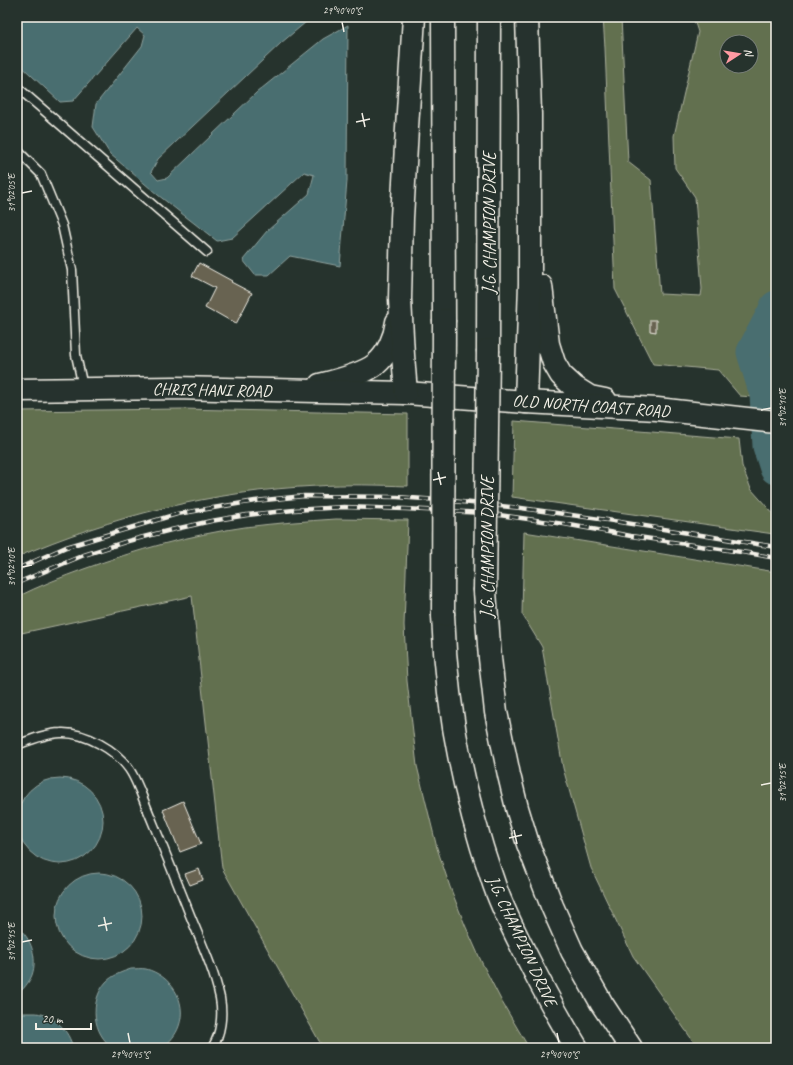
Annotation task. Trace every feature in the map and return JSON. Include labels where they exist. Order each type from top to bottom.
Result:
[{"type":"street","points":[[406,393],[400,298],[406,135],[414,17]]},
{"type":"street","name":"J.G. CHAMPION DRIVE","points":[[443,17],[443,615],[444,649],[450,699],[462,774],[477,833],[492,880],[512,928],[556,1014],[577,1048]]},
{"type":"street","name":"J.G. CHAMPION DRIVE","points":[[490,17],[485,591],[496,712],[517,808],[528,844],[552,906],[572,951],[602,1004],[631,1048]]},
{"type":"street","points":[[526,402],[530,284],[530,114],[527,17]]},
{"type":"street","points":[[530,227],[539,269],[548,344],[554,363],[561,375],[574,387],[590,397],[657,409]]},
{"type":"street","points":[[300,391],[364,371],[376,364],[388,350],[396,331],[400,298]]},
{"type":"street","name":"CHRIS HANI ROAD","points":[[17,390],[174,388],[406,393]]},
{"type":"street","name":"OLD NORTH COAST ROAD","points":[[406,393],[526,402],[657,409],[776,422]]},
{"type":"lane","points":[[17,87],[207,252]]},
{"type":"lane","points":[[17,150],[41,174],[62,225],[72,270],[76,355],[83,389]]},
{"type":"lane","points":[[17,745],[36,738],[62,733],[82,736],[105,746],[130,770],[140,791],[210,964],[220,999],[221,1013],[220,1028],[212,1048]]},
{"type":"green space","points":[[603,17],[621,17],[628,162],[651,180],[660,294],[701,296],[702,289],[695,197],[675,168],[674,136],[698,32],[693,17],[776,17],[776,399],[740,396],[718,370],[653,364],[615,289]]},
{"type":"green space","points":[[181,409],[408,414],[408,486],[317,486],[240,493],[201,500],[164,508],[89,529],[17,557],[17,411]]},
{"type":"green space","points":[[514,421],[739,439],[742,466],[751,489],[776,517],[774,534],[512,497]]},
{"type":"green space","points":[[336,519],[408,520],[404,625],[407,681],[417,766],[437,848],[465,925],[502,1002],[529,1048],[323,1048],[222,868],[192,596],[17,634],[17,597],[84,569],[143,549],[224,530],[291,522]]},
{"type":"green space","points":[[524,532],[776,572],[776,1048],[698,1048],[633,956],[591,868],[563,768],[542,647],[522,614]]},
{"type":"water","points":[[17,17],[312,17],[281,43],[158,159],[151,172],[158,180],[167,178],[256,93],[323,39],[348,25],[347,181],[340,266],[290,256],[269,275],[255,275],[243,260],[267,231],[309,194],[314,175],[304,172],[232,238],[217,241],[158,195],[110,154],[93,127],[96,104],[142,46],[145,35],[137,28],[73,101],[60,102],[17,62]]},
{"type":"water","points":[[60,778],[77,781],[91,790],[100,804],[103,821],[100,838],[91,852],[77,861],[60,864],[43,861],[29,852],[20,838],[17,821],[20,804],[29,790],[43,781]]},
{"type":"water","points":[[99,873],[116,876],[130,885],[139,899],[142,916],[139,933],[130,947],[116,956],[99,959],[82,956],[68,947],[59,933],[56,916],[59,899],[68,885],[82,876]]},
{"type":"water","points":[[17,927],[26,936],[32,948],[34,955],[34,968],[31,978],[26,986],[17,995]]},
{"type":"water","points":[[131,969],[146,969],[163,977],[175,990],[179,999],[181,1017],[179,1026],[174,1035],[163,1048],[114,1048],[101,1035],[97,1026],[95,1008],[97,998],[101,990],[106,982],[112,977]]},
{"type":"water","points":[[23,1013],[43,1014],[55,1020],[65,1030],[73,1048],[17,1048],[17,1015]]},
{"type":"building","points":[[199,263],[252,293],[236,324],[205,308],[215,288],[192,276]]},
{"type":"building","points":[[650,320],[656,320],[656,332],[650,331]]},
{"type":"building","points":[[183,801],[201,844],[180,852],[163,810]]},
{"type":"building","points":[[199,869],[203,880],[190,885],[185,874]]},
{"type":"waterway","points":[[776,307],[753,352],[766,394],[769,446],[776,468]]},
{"type":"railway","points":[[17,569],[66,547],[177,514],[255,501],[304,496],[397,497],[521,508],[776,547]]},
{"type":"railway","points":[[17,583],[84,555],[128,541],[171,530],[247,515],[344,507],[485,513],[564,524],[631,536],[776,558]]}]
